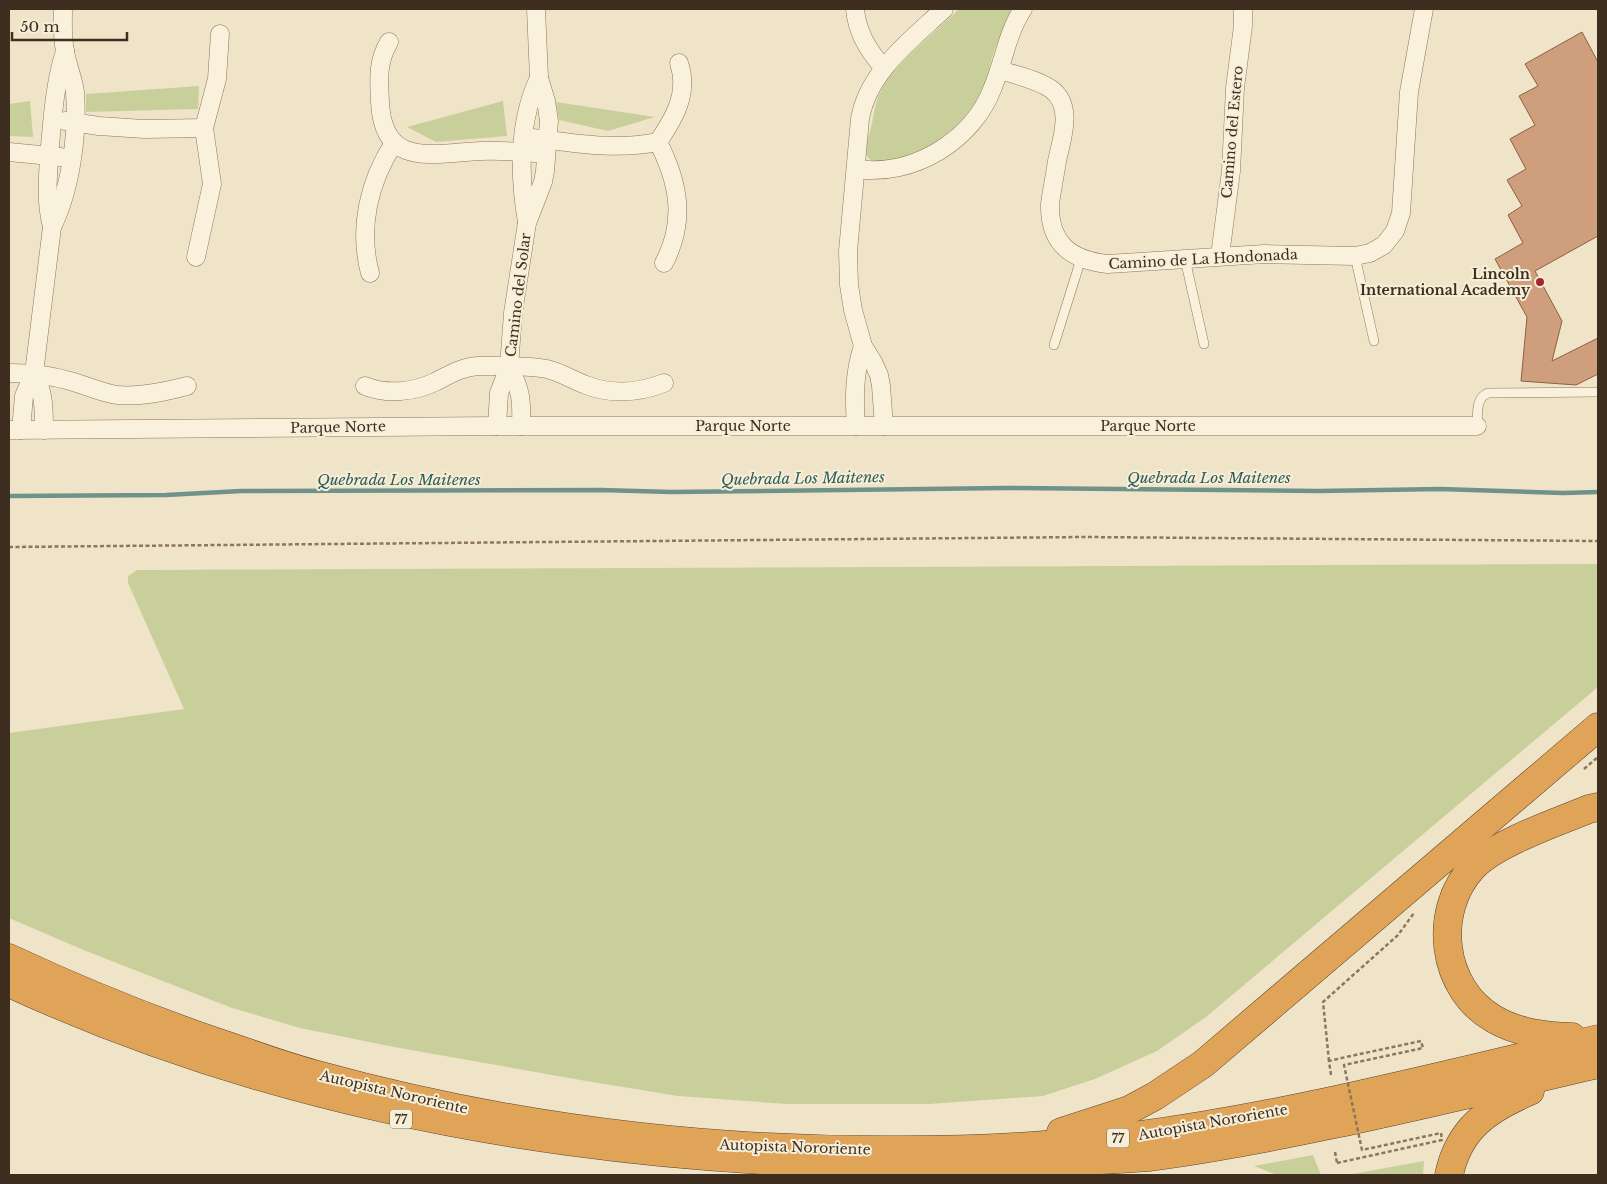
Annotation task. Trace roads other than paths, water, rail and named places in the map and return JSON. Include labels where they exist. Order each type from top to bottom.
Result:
[{"type":"highway","points":[[977,1149],[1081,1126],[1129,1110],[1176,1083],[1227,1044],[1598,727]]},
{"type":"highway","points":[[1598,807],[1589,809],[1506,844],[1475,865],[1465,878],[1453,901],[1447,937],[1451,964],[1464,990],[1482,1012],[1506,1025],[1532,1033],[1547,1036],[1598,1038]]},
{"type":"highway","name":"Autopista Nororiente","points":[[9,958],[154,1019],[264,1059],[360,1086],[490,1114],[605,1133],[746,1146],[858,1151],[977,1149],[1060,1144],[1132,1136],[1258,1116],[1383,1090],[1598,1038]]},
{"type":"highway","name":"Autopista Nororiente","points":[[9,983],[151,1043],[248,1077],[373,1112],[481,1136],[638,1160],[738,1169],[873,1174],[1001,1172],[1147,1157],[1217,1147],[1319,1127],[1598,1066]]},
{"type":"highway","points":[[1449,1175],[1453,1158],[1460,1142],[1471,1127],[1485,1115],[1515,1097],[1598,1066]]},
{"type":"highway","points":[[1001,1172],[1076,1175]]},
{"type":"street","points":[[52,226],[66,190],[75,122],[73,79],[65,51],[63,9]]},
{"type":"street","name":"Camino del Solar","points":[[497,426],[499,393],[509,367],[513,313],[527,222],[543,182],[547,147],[548,110],[539,78],[536,9]]},
{"type":"street","points":[[855,9],[856,22],[865,44],[884,68]]},
{"type":"street","points":[[884,426],[879,375],[863,346],[851,297],[848,268],[858,136],[862,109],[870,88],[884,68],[944,9]]},
{"type":"street","points":[[856,169],[874,171],[896,168],[921,159],[948,145],[960,136],[978,116],[993,88],[1010,34],[1022,9]]},
{"type":"street","name":"Camino del Estero","points":[[1220,256],[1231,171],[1235,88],[1243,26],[1243,9]]},
{"type":"street","name":"Camino de La Hondonada","points":[[999,70],[1044,85],[1052,90],[1062,102],[1064,111],[1063,134],[1050,204],[1050,214],[1054,233],[1060,242],[1067,250],[1081,259],[1108,264],[1264,254],[1355,256],[1370,253],[1384,245],[1398,222],[1403,192],[1409,92],[1424,9]]},
{"type":"street","points":[[196,257],[212,184],[204,128],[217,79],[220,34]]},
{"type":"street","points":[[389,42],[381,57],[379,67],[381,115],[386,132],[394,143],[414,152],[438,155],[478,152],[523,144],[547,147],[606,147],[658,142],[672,120],[681,100],[683,78],[679,63]]},
{"type":"street","points":[[15,430],[24,396],[34,373],[52,226],[47,200],[52,119],[55,91],[65,51]]},
{"type":"street","name":"Camino del Solar","points":[[527,222],[522,186],[523,144],[528,109],[539,78]]},
{"type":"street","points":[[52,119],[99,126],[144,129],[204,128]]},
{"type":"street","points":[[658,142],[670,168],[676,189],[678,209],[676,234],[664,263]]},
{"type":"street","points":[[370,273],[366,249],[368,204],[379,169],[394,143]]},
{"type":"street","points":[[9,152],[71,158]]},
{"type":"street","points":[[856,426],[855,387],[858,362],[863,346]]},
{"type":"street","name":"Camino del Solar","points":[[365,386],[379,391],[402,391],[422,387],[469,367],[545,369],[598,389],[612,392],[638,391],[664,383]]},
{"type":"street","name":"Camino del Solar","points":[[509,367],[521,394],[521,426]]},
{"type":"street","points":[[9,373],[34,373],[62,378],[117,395],[148,394],[187,386]]},
{"type":"street","points":[[34,373],[43,399],[44,430]]},
{"type":"street","name":"Parque Norte","points":[[15,430],[497,426],[1477,426]]},
{"type":"lane","points":[[1355,256],[1374,341]]},
{"type":"lane","points":[[1054,345],[1081,259]]},
{"type":"lane","points":[[1185,259],[1204,344]]},
{"type":"lane","points":[[1477,426],[1478,403],[1482,396],[1488,393],[1598,392]]},
{"type":"waterway","name":"Quebrada Los Maitenes","points":[[9,496],[166,495],[241,491],[601,490],[671,492],[1005,488],[1319,491],[1440,489],[1563,493],[1598,492]]},
{"type":"place","name":"Lincoln International Academy","points":[[1540,282]]}]
